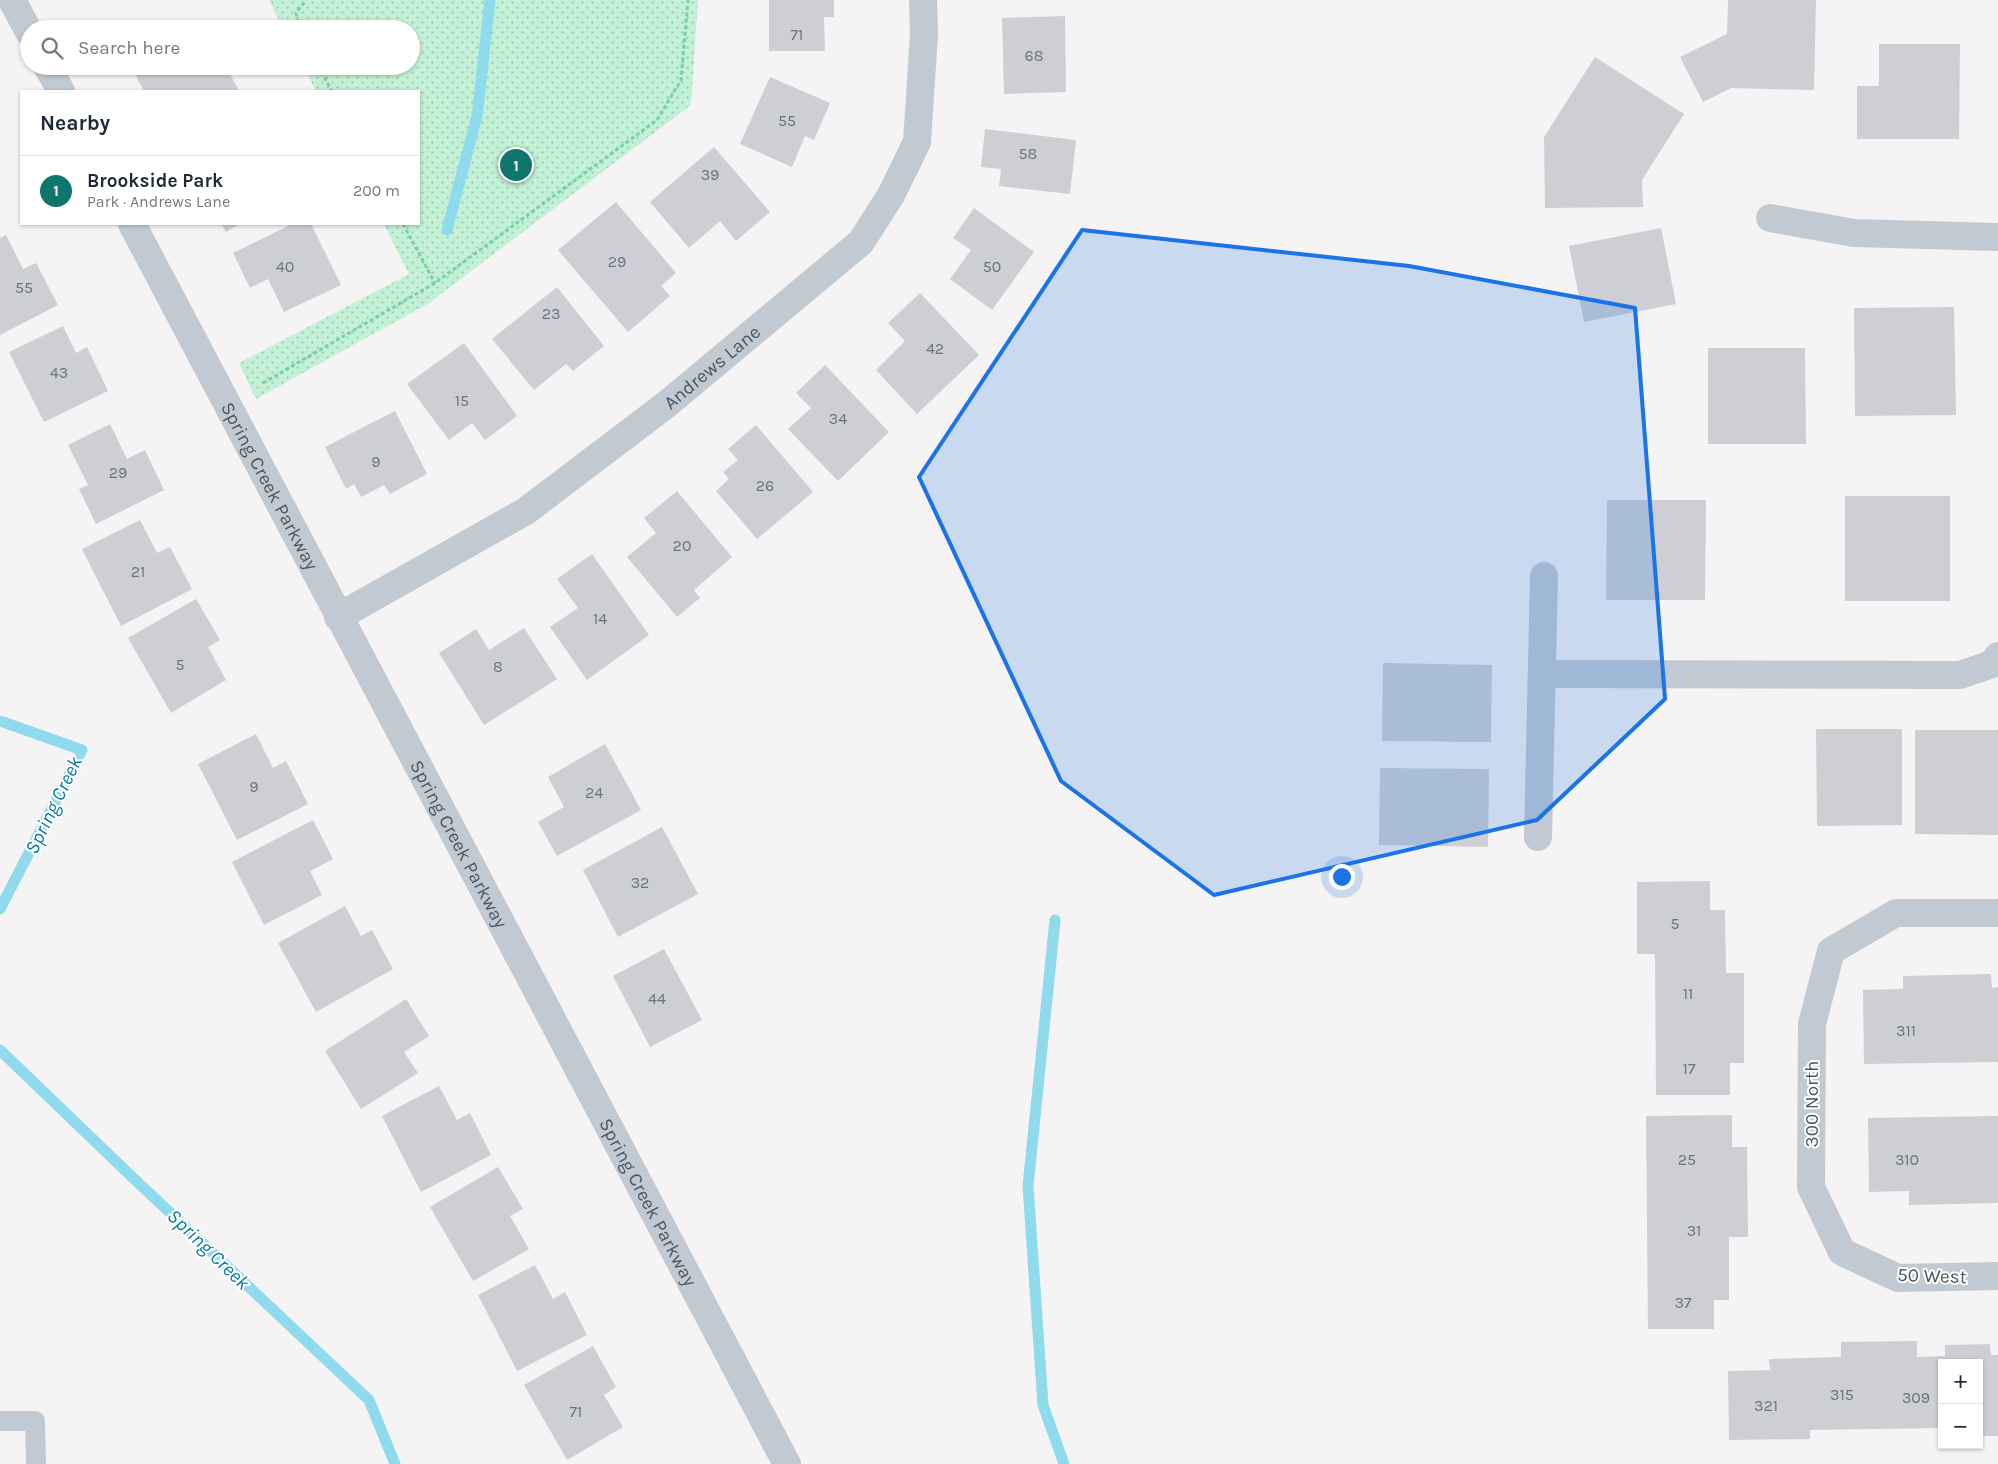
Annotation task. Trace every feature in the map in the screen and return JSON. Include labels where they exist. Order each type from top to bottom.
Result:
[{"type":"street","points":[[12,0],[23,20]]},
{"type":"street","name":"Andrews Lane","points":[[338,617],[526,511],[667,404],[861,242],[890,195],[917,142],[924,34],[923,0]]},
{"type":"street","points":[[52,75],[60,90]]},
{"type":"street","points":[[1770,218],[1854,233],[1998,236]]},
{"type":"street","name":"Spring Creek Parkway","points":[[133,225],[787,1464]]},
{"type":"street","points":[[1538,837],[1544,576]]},
{"type":"street","points":[[1542,674],[1960,676],[1992,664],[1998,656]]},
{"type":"street","name":"300 North","points":[[1842,1252],[1811,1187],[1812,1024],[1832,951],[1896,913],[1998,913]]},
{"type":"street","name":"50 West","points":[[1842,1252],[1898,1278],[1998,1276]]},
{"type":"lane","points":[[0,1421],[36,1421],[36,1464]]},
{"type":"path","points":[[298,20],[296,13],[306,0]]},
{"type":"path","points":[[263,383],[435,283],[657,120],[681,80],[688,0]]},
{"type":"path","points":[[323,75],[331,90]]},
{"type":"path","points":[[404,225],[435,283]]},
{"type":"highlighted area","points":[[1082,230],[1409,266],[1635,308],[1665,699],[1537,820],[1214,895],[1061,781],[919,477]]},
{"type":"green space","points":[[269,0],[698,0],[691,105],[429,303],[256,399],[239,363],[409,274],[384,225],[420,225],[420,90],[315,90],[308,75],[420,75],[420,20],[279,20]]},
{"type":"building","points":[[769,0],[834,0],[834,17],[824,17],[825,51],[769,51]]},
{"type":"building","points":[[1728,0],[1816,0],[1814,90],[1731,88],[1703,102],[1680,57],[1727,34]]},
{"type":"building","points":[[1065,16],[1066,92],[1004,94],[1002,18]]},
{"type":"building","points":[[1879,44],[1960,44],[1959,139],[1857,139],[1857,86],[1879,86]]},
{"type":"building","points":[[1595,57],[1684,114],[1642,180],[1643,207],[1545,208],[1544,137]]},
{"type":"building","points":[[136,75],[231,75],[238,90],[143,90]]},
{"type":"building","points":[[770,77],[830,103],[814,140],[805,136],[792,167],[740,144]]},
{"type":"building","points":[[985,129],[1076,140],[1070,194],[999,186],[1001,169],[981,167]]},
{"type":"building","points":[[714,147],[770,212],[736,241],[720,221],[689,248],[650,202]]},
{"type":"building","points":[[616,202],[676,273],[661,286],[670,296],[628,332],[558,250]]},
{"type":"building","points":[[974,208],[1034,252],[992,310],[950,279],[971,250],[953,238]]},
{"type":"building","points":[[222,225],[238,225],[226,232]]},
{"type":"building","points":[[290,225],[311,225],[341,285],[284,312],[268,279],[250,288],[233,253]]},
{"type":"building","points":[[1661,228],[1676,304],[1584,322],[1569,246]]},
{"type":"building","points":[[6,235],[23,269],[36,263],[58,305],[0,335],[0,238]]},
{"type":"building","points":[[557,287],[604,346],[573,371],[566,364],[534,390],[492,339]]},
{"type":"building","points":[[920,293],[979,355],[917,414],[876,370],[905,341],[888,323]]},
{"type":"building","points":[[1954,307],[1956,415],[1855,416],[1854,308]]},
{"type":"building","points":[[63,326],[76,353],[87,347],[108,391],[44,422],[9,352]]},
{"type":"building","points":[[464,343],[517,416],[485,440],[472,423],[449,440],[407,384]]},
{"type":"building","points":[[1708,348],[1805,348],[1806,444],[1708,444]]},
{"type":"building","points":[[825,365],[889,432],[838,481],[788,429],[811,408],[796,393]]},
{"type":"building","points":[[395,411],[427,474],[390,494],[384,485],[361,497],[354,484],[346,489],[325,447]]},
{"type":"building","points":[[110,424],[127,459],[145,450],[164,490],[96,524],[79,489],[88,485],[68,445]]},
{"type":"building","points":[[756,425],[813,492],[757,539],[716,491],[729,479],[723,472],[738,460],[728,449]]},
{"type":"building","points":[[677,491],[732,557],[694,590],[700,598],[677,617],[627,557],[656,533],[644,518]]},
{"type":"building","points":[[1845,496],[1950,496],[1950,601],[1845,601]]},
{"type":"building","points":[[1607,500],[1706,500],[1705,600],[1606,600]]},
{"type":"building","points":[[140,520],[157,553],[170,547],[192,589],[121,626],[82,549]]},
{"type":"building","points":[[592,554],[649,635],[587,680],[550,627],[578,608],[557,579]]},
{"type":"building","points":[[196,599],[220,640],[208,647],[226,680],[171,713],[128,638]]},
{"type":"building","points":[[524,628],[557,679],[484,725],[439,653],[476,629],[489,650]]},
{"type":"building","points":[[1383,663],[1492,665],[1491,742],[1382,741]]},
{"type":"building","points":[[1816,729],[1902,729],[1902,825],[1817,826]]},
{"type":"building","points":[[1915,730],[1998,730],[1998,835],[1915,834]]},
{"type":"building","points":[[256,734],[273,768],[286,761],[308,804],[237,840],[198,764]]},
{"type":"building","points":[[605,744],[641,810],[557,856],[538,822],[564,807],[548,777]]},
{"type":"building","points":[[1380,768],[1489,769],[1488,847],[1379,845]]},
{"type":"building","points":[[313,820],[333,859],[310,871],[322,895],[264,925],[232,862]]},
{"type":"building","points":[[662,827],[698,894],[618,937],[583,870]]},
{"type":"building","points":[[1710,881],[1710,910],[1725,910],[1726,973],[1744,973],[1744,1063],[1730,1063],[1730,1095],[1656,1095],[1655,954],[1637,954],[1637,882]]},
{"type":"building","points":[[345,906],[361,936],[372,930],[393,969],[316,1012],[278,943]]},
{"type":"building","points":[[664,949],[702,1020],[650,1047],[613,976]]},
{"type":"building","points":[[1991,974],[1992,988],[1998,987],[1998,1062],[1864,1064],[1863,990],[1903,989],[1903,976]]},
{"type":"building","points":[[406,999],[429,1036],[404,1052],[418,1073],[361,1109],[325,1051]]},
{"type":"building","points":[[439,1086],[457,1120],[470,1113],[491,1155],[421,1192],[382,1116]]},
{"type":"building","points":[[1732,1115],[1732,1147],[1747,1147],[1748,1237],[1729,1237],[1729,1300],[1714,1300],[1714,1329],[1648,1329],[1646,1116]]},
{"type":"building","points":[[1998,1116],[1998,1203],[1909,1205],[1909,1191],[1869,1192],[1868,1118]]},
{"type":"building","points":[[498,1167],[523,1209],[510,1216],[529,1249],[473,1281],[430,1207]]},
{"type":"building","points":[[535,1265],[553,1299],[565,1292],[587,1335],[517,1371],[478,1295]]},
{"type":"building","points":[[1917,1341],[1917,1357],[1945,1356],[1945,1345],[1990,1344],[1991,1355],[1998,1355],[1998,1436],[1983,1436],[1983,1359],[1938,1359],[1938,1428],[1810,1430],[1810,1439],[1729,1440],[1728,1371],[1770,1370],[1769,1359],[1841,1357],[1841,1342]]},
{"type":"building","points":[[593,1346],[616,1387],[604,1395],[623,1427],[567,1460],[524,1385]]},
{"type":"waterway","points":[[447,230],[477,116],[490,0]]},
{"type":"waterway","name":"Spring Creek","points":[[0,721],[82,750],[0,909]]},
{"type":"waterway","points":[[1055,920],[1028,1186],[1043,1405],[1064,1464]]},
{"type":"waterway","name":"Spring Creek","points":[[0,1050],[369,1400],[395,1464]]},
{"type":"place","name":"Brookside Park","points":[[516,165]]}]
